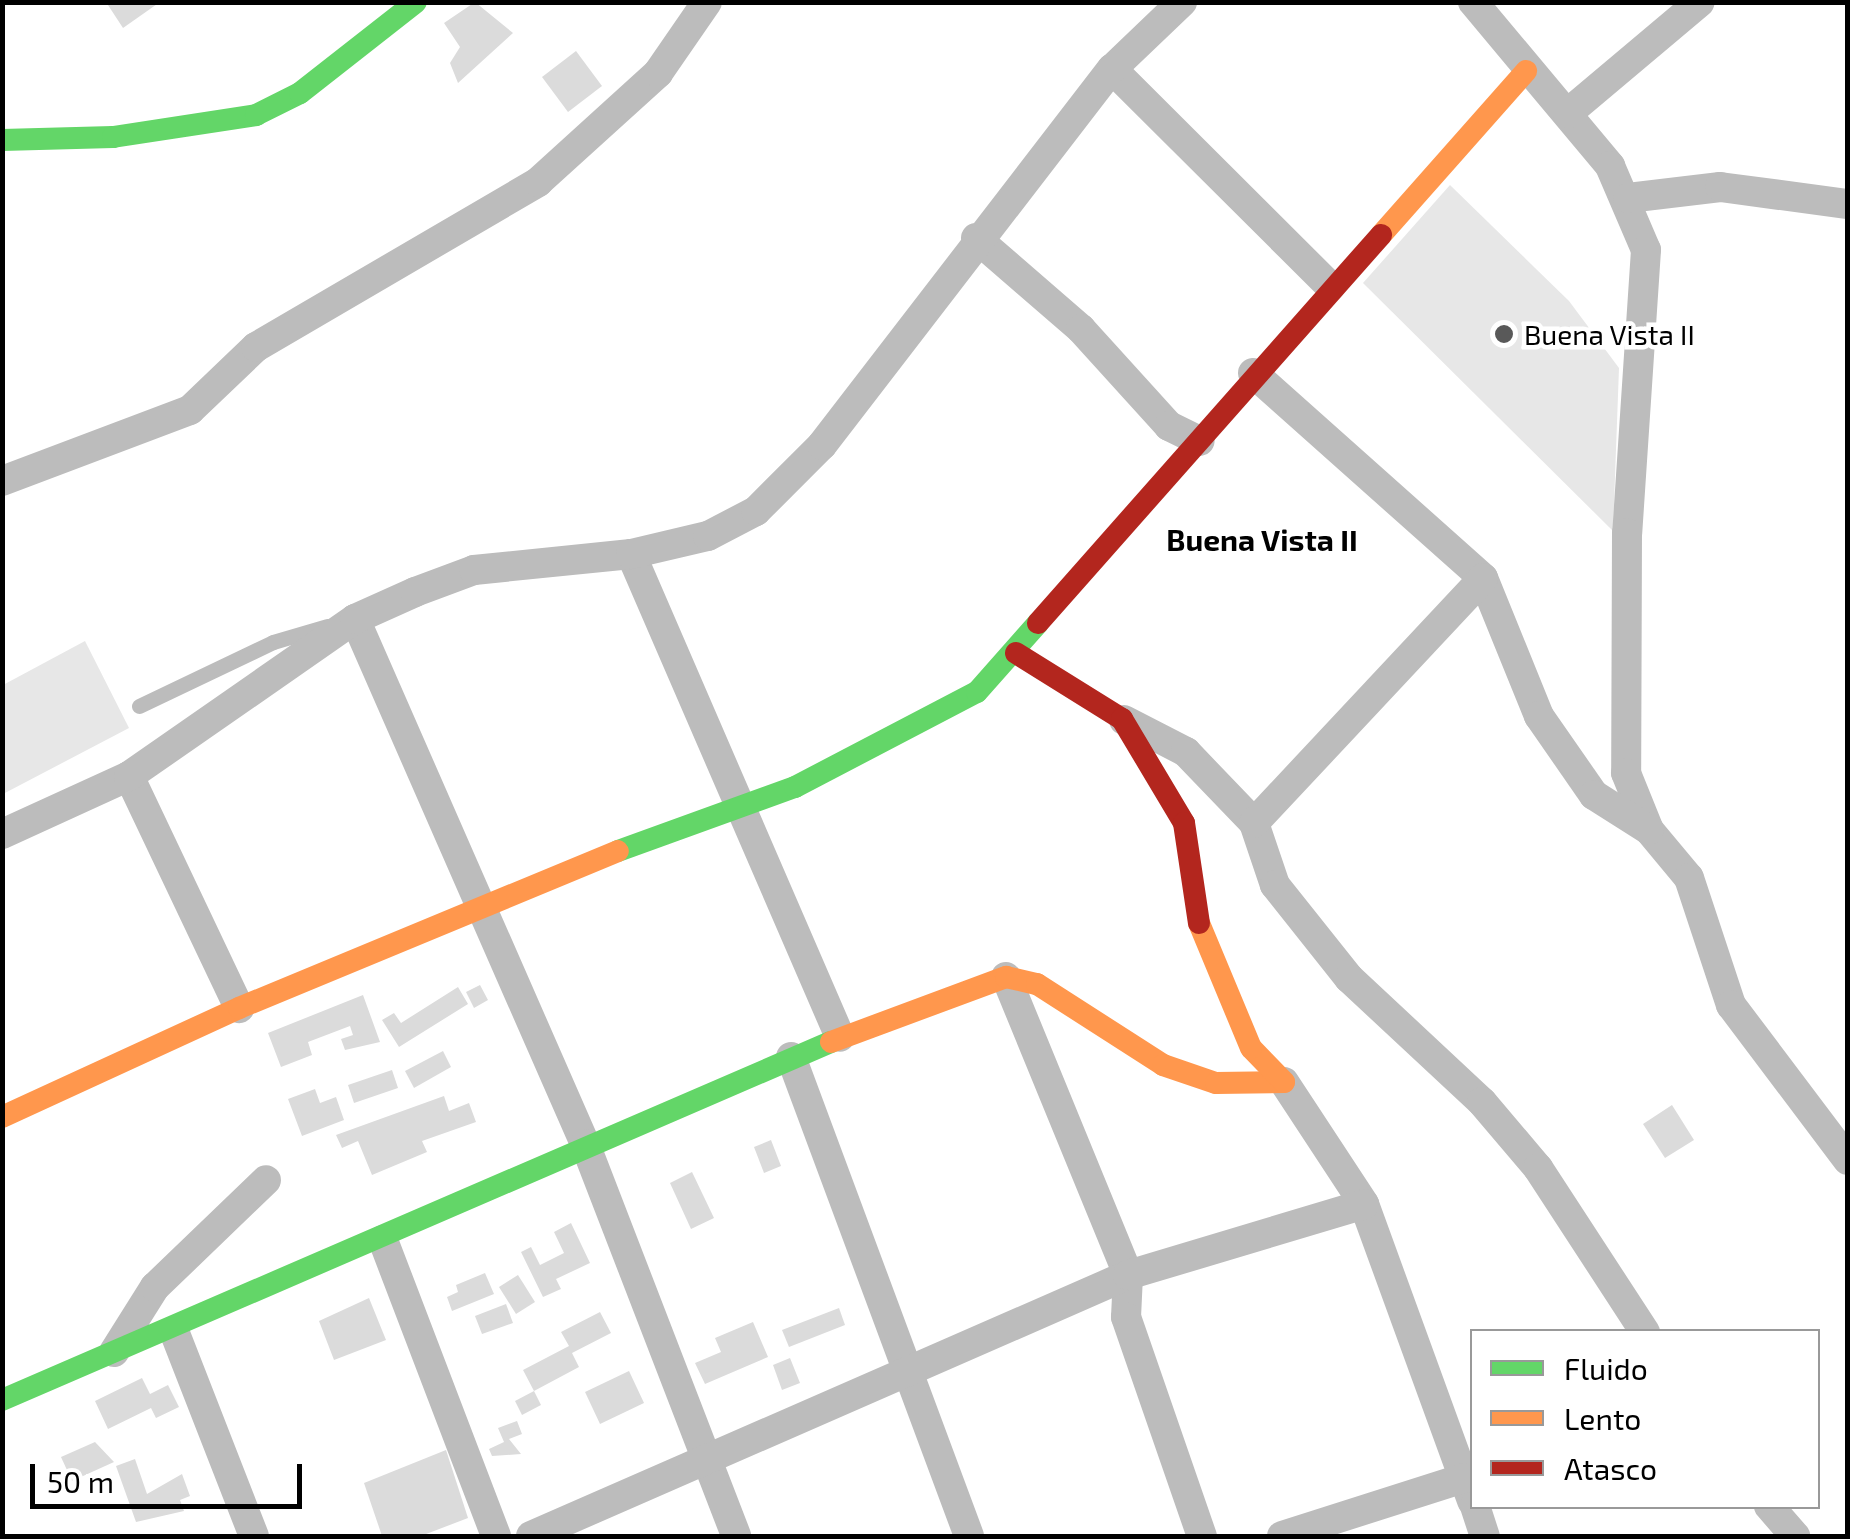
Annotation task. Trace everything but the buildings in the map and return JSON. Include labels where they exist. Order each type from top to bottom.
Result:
[{"type":"street","points":[[2,140],[114,137],[256,115],[300,93],[416,2]]},
{"type":"street","points":[[2,482],[190,410],[256,347],[538,182],[658,73],[707,2]]},
{"type":"street","points":[[2,834],[129,776],[355,618],[474,570],[631,554],[708,536],[756,510],[800,471],[976,238],[1112,69],[1182,2]]},
{"type":"street","points":[[1472,2],[1526,72],[1568,113],[1628,198],[1646,250],[1646,303],[1626,533],[1626,774],[1648,830]]},
{"type":"street","points":[[1568,113],[1700,2]]},
{"type":"street","points":[[1112,69],[1330,286]]},
{"type":"street","points":[[2,1118],[238,1008],[868,752],[977,692],[1016,653],[1330,286],[1526,72]]},
{"type":"street","points":[[1628,198],[1720,187],[1848,204]]},
{"type":"street","points":[[976,238],[1082,330],[1169,426],[1200,440]]},
{"type":"street","points":[[1253,374],[1483,578],[1539,716],[1594,794],[1648,830],[1689,878],[1731,1005],[1848,1160]]},
{"type":"street","points":[[631,554],[743,802],[840,1036]]},
{"type":"street","points":[[1254,824],[1483,578]]},
{"type":"street","points":[[355,618],[485,906],[585,1144],[736,1536]]},
{"type":"street","points":[[1016,653],[1122,719],[1186,752],[1254,824],[1276,886],[1349,978],[1482,1102],[1538,1168],[1643,1329]]},
{"type":"street","points":[[1122,719],[1184,823],[1198,920],[1252,1048],[1284,1082],[1364,1204],[1470,1495],[1282,1536]]},
{"type":"street","points":[[129,776],[238,1008]]},
{"type":"street","points":[[2,1400],[174,1331],[383,1240],[585,1144],[840,1036],[1006,978],[1036,984],[1163,1065],[1216,1083],[1284,1082]]},
{"type":"street","points":[[1006,978],[1128,1275],[1126,1317],[1202,1536]]},
{"type":"street","points":[[791,1057],[969,1536]]},
{"type":"street","points":[[109,1359],[155,1288],[266,1180]]},
{"type":"street","points":[[531,1536],[710,1464],[908,1368],[1128,1275],[1364,1204]]},
{"type":"street","points":[[383,1240],[496,1536]]},
{"type":"street","points":[[174,1331],[254,1536]]},
{"type":"street","points":[[1475,1509],[1486,1536]]},
{"type":"street","points":[[1772,1509],[1795,1536]]},
{"type":"lane","points":[[140,706],[273,642],[355,618]]},
{"type":"shaded area","name":"Buena Vista II","points":[[1450,185],[1569,301],[1619,368],[1613,531],[1363,283]]},
{"type":"shaded area","points":[[85,641],[129,728],[3,794],[3,685]]},
{"type":"traffic: fast","points":[[2,140],[113,137],[256,115],[300,93],[416,2]]},
{"type":"traffic: fast","points":[[618,851],[795,787],[977,692],[1038,623]]},
{"type":"traffic: fast","points":[[2,1400],[831,1042]]},
{"type":"traffic: slow","points":[[1381,235],[1526,71]]},
{"type":"traffic: slow","points":[[2,1117],[239,1008],[618,851]]},
{"type":"traffic: slow","points":[[831,1042],[1006,977],[1037,984],[1163,1065],[1216,1083],[1284,1082],[1251,1048],[1199,923]]},
{"type":"traffic: jam","points":[[1038,623],[1381,235]]},
{"type":"traffic: jam","points":[[1016,653],[1122,719],[1184,823],[1199,923]]},
{"type":"place","name":"Buena Vista II","points":[[1504,334]]},
{"type":"district","name":"Buena Vista II","points":[[1262,539]]}]
